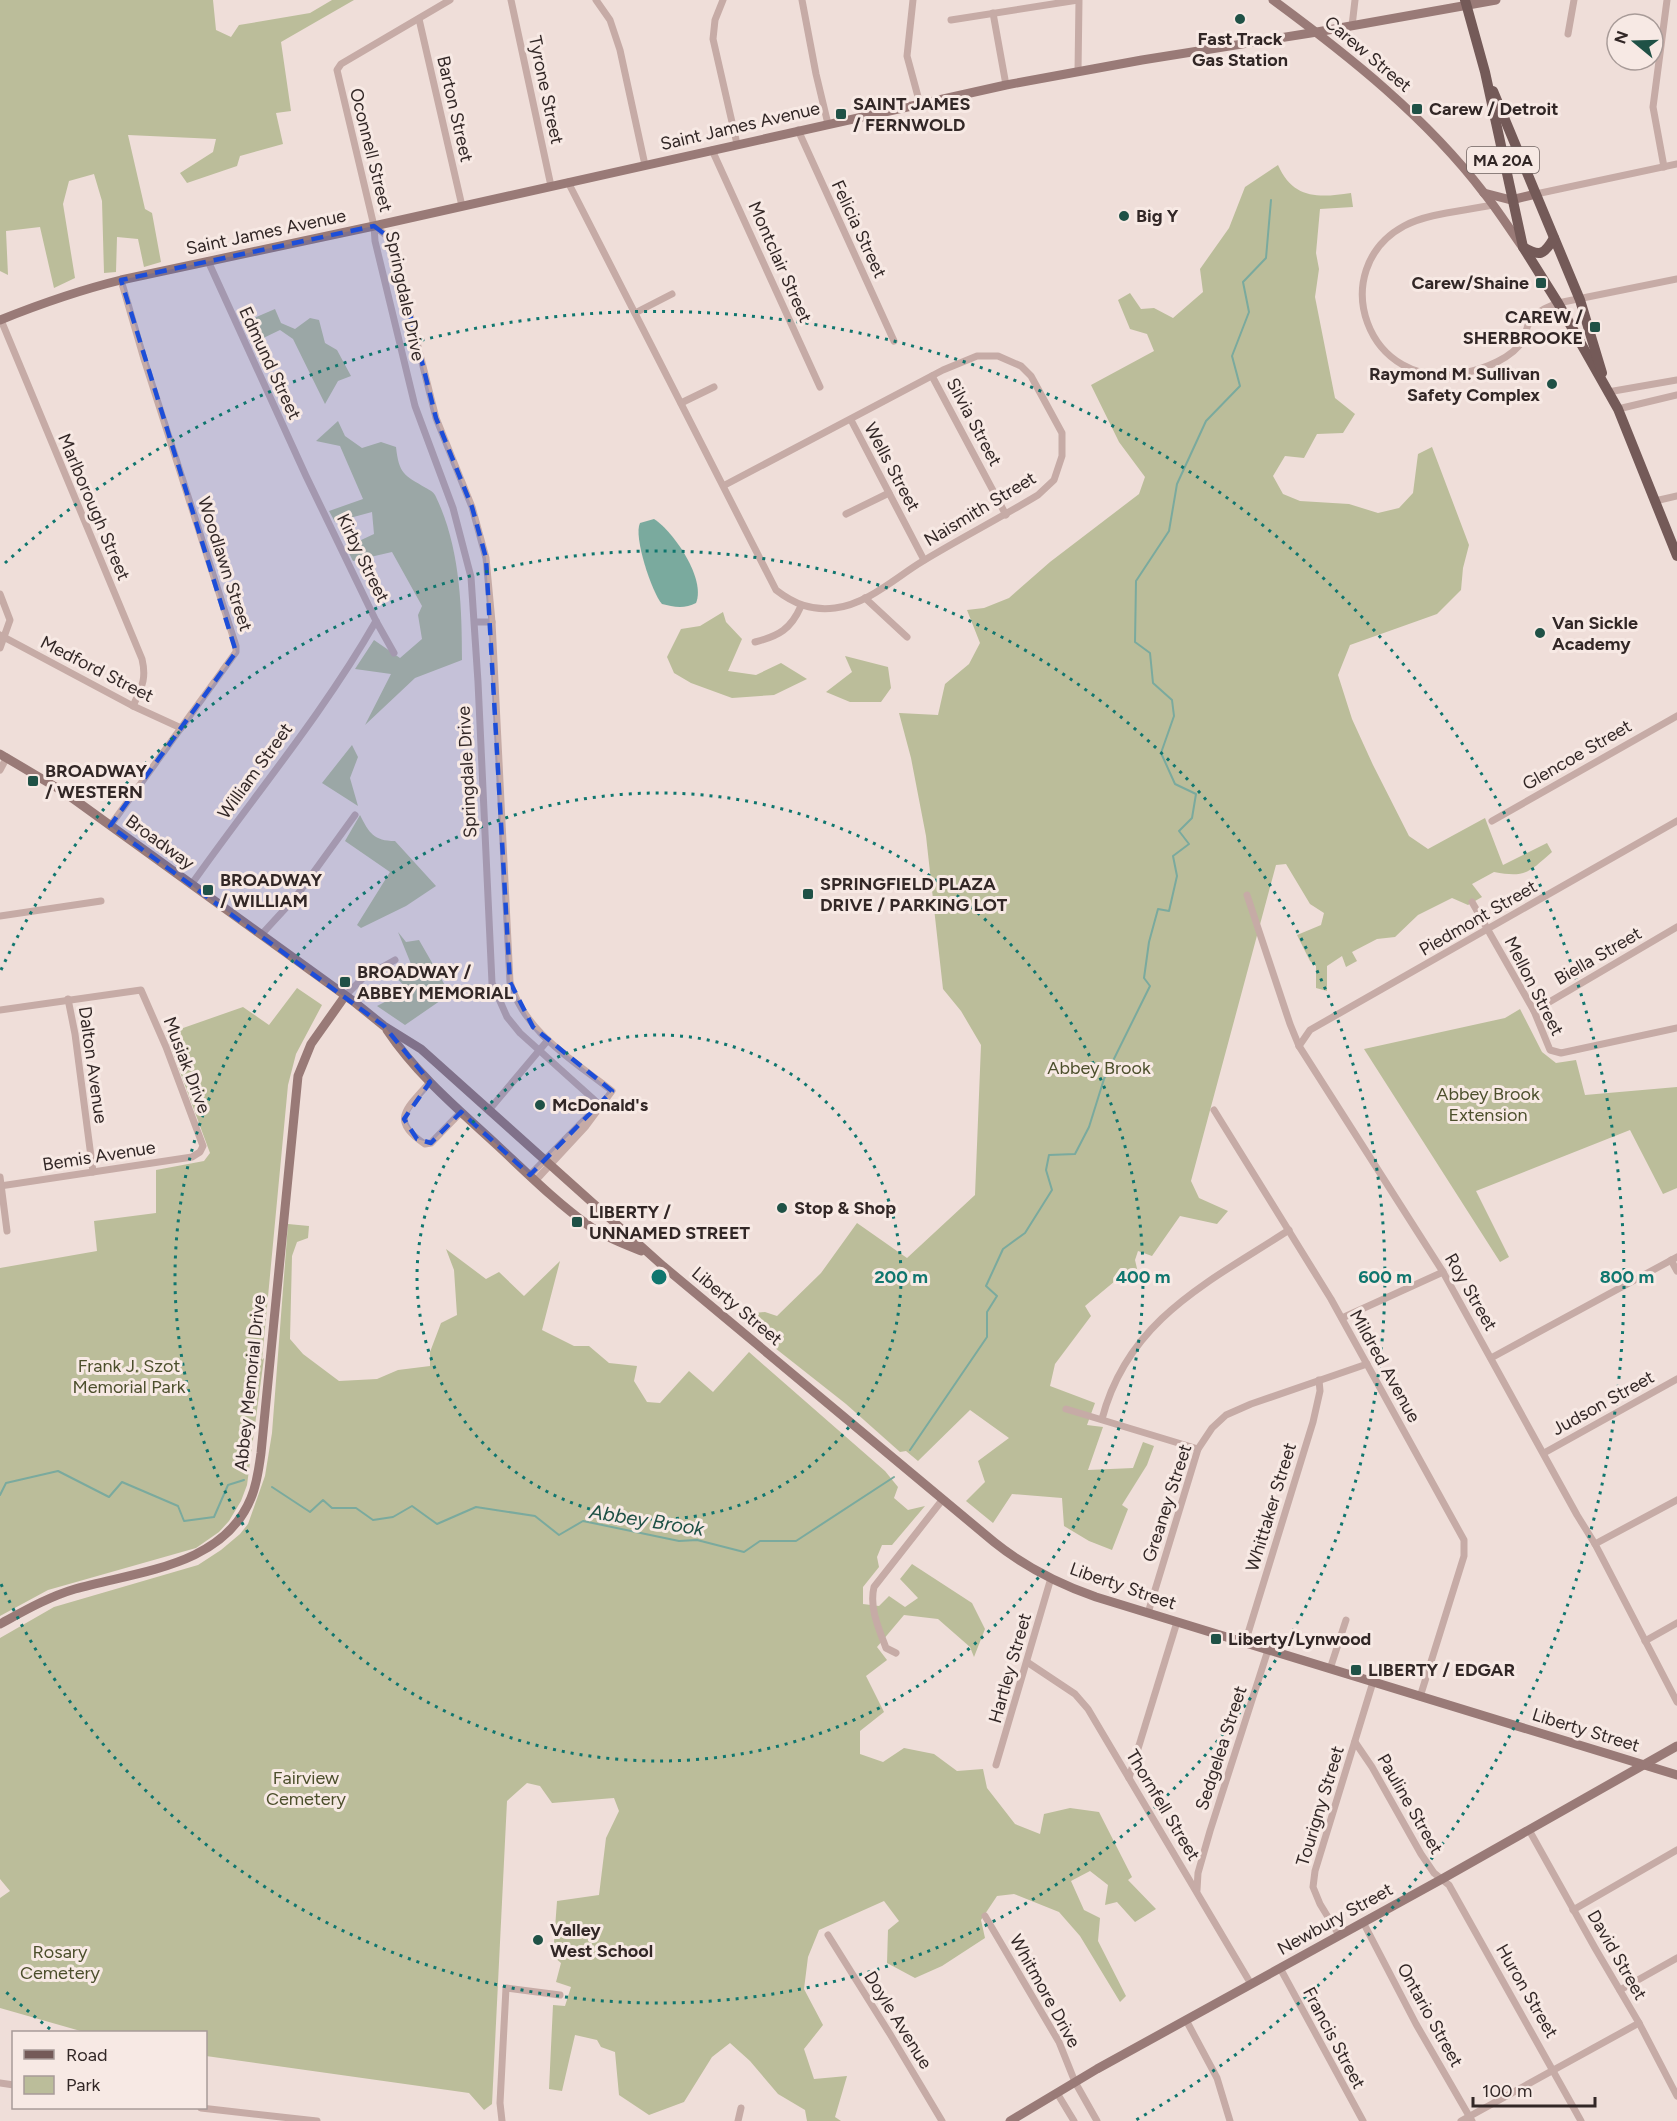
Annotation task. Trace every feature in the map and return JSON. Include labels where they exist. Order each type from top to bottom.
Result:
[{"type":"main road","name":"Carew Street","points":[[1273,0],[1317,32],[1381,86],[1418,120],[1484,193],[1558,303],[1618,409],[1677,556]]},
{"type":"main road","name":"Saint James Avenue","points":[[0,320],[33,306],[121,280],[1006,85],[1352,26],[1465,2],[1496,0]]},
{"type":"main road","name":"MA 20A","points":[[1465,2],[1485,72],[1522,247]]},
{"type":"main road","name":"MA 20A","points":[[1485,72],[1536,194]]},
{"type":"main road","points":[[1484,193],[1511,200],[1536,194]]},
{"type":"main road","name":"Carew Street","points":[[1536,194],[1580,300],[1608,392]]},
{"type":"main road","points":[[1522,247],[1540,254],[1547,250],[1554,238]]},
{"type":"main road","name":"Broadway","points":[[3,755],[64,792],[384,1026],[410,1042]]},
{"type":"main road","name":"Abbey Memorial Drive","points":[[0,1624],[60,1594],[168,1565],[203,1552],[226,1534],[248,1505],[254,1492],[261,1453],[298,1076],[311,1044],[345,996]]},
{"type":"main road","name":"Broadway","points":[[384,1026],[404,1056],[415,1067]]},
{"type":"main road","name":"Liberty Street","points":[[410,1042],[443,1067],[650,1254],[1013,1557],[1080,1591],[1677,1775]]},
{"type":"main road","name":"Liberty Street","points":[[415,1067],[533,1178],[589,1226],[650,1254]]},
{"type":"main road","name":"Newbury Street","points":[[1010,2121],[1677,1746]]},
{"type":"street","points":[[418,19],[450,0]]},
{"type":"street","name":"Tyrone Street","points":[[511,0],[552,186]]},
{"type":"street","points":[[596,0],[610,20],[620,50],[645,165]]},
{"type":"street","points":[[723,0],[715,20],[712,39],[737,144]]},
{"type":"street","points":[[802,0],[828,124]]},
{"type":"street","points":[[913,0],[907,56],[920,104]]},
{"type":"street","points":[[951,20],[1079,0],[1078,72]]},
{"type":"street","points":[[1352,26],[1355,0]]},
{"type":"street","points":[[1568,34],[1574,0]]},
{"type":"street","points":[[1664,167],[1653,107],[1667,0]]},
{"type":"street","points":[[993,14],[1006,85]]},
{"type":"street","name":"Oconnell Street","points":[[374,226],[337,70],[341,64],[418,19]]},
{"type":"street","name":"Barton Street","points":[[418,19],[462,206]]},
{"type":"street","name":"Felicia Street","points":[[798,130],[894,341]]},
{"type":"street","name":"Montclair Street","points":[[712,150],[820,387]]},
{"type":"street","points":[[1536,194],[1677,164]]},
{"type":"street","name":"Naismith Street","points":[[568,182],[776,590],[790,601],[801,606],[834,609],[854,604],[924,560],[1006,515],[1038,495],[1054,480],[1062,456],[1062,433],[1031,376],[1021,366],[998,356],[977,356],[932,376],[723,486]]},
{"type":"street","points":[[1492,205],[1421,219],[1396,231],[1381,245],[1370,264],[1364,286],[1366,317],[1375,339],[1391,358],[1415,371],[1435,375],[1467,372],[1501,359],[1513,351],[1523,340],[1529,322],[1543,308],[1677,279]]},
{"type":"street","name":"Springdale Drive","points":[[374,226],[391,239],[436,418],[472,507],[486,558],[492,622],[510,982],[521,1011],[533,1027],[612,1091],[600,1105],[520,1033],[507,1017],[492,983],[471,577],[453,508],[414,406],[375,241],[374,226]]},
{"type":"street","name":"Edmund Street","points":[[208,261],[306,476]]},
{"type":"street","name":"Woodlawn Street","points":[[110,826],[236,652],[121,280]]},
{"type":"street","points":[[635,313],[672,294]]},
{"type":"street","name":"Marlborough Street","points":[[0,320],[142,659],[146,673],[145,680],[133,706]]},
{"type":"street","name":"Silvia Street","points":[[932,376],[1006,515]]},
{"type":"street","points":[[1608,392],[1677,380]]},
{"type":"street","points":[[681,403],[714,387]]},
{"type":"street","points":[[1618,409],[1677,395]]},
{"type":"street","name":"Wells Street","points":[[851,420],[924,560]]},
{"type":"street","name":"Kirby Street","points":[[306,476],[376,621],[394,653]]},
{"type":"street","points":[[846,514],[889,493]]},
{"type":"street","points":[[1655,501],[1677,496]]},
{"type":"street","points":[[0,594],[10,620],[2,637],[0,648]]},
{"type":"street","points":[[865,598],[907,638]]},
{"type":"street","points":[[755,642],[774,637],[795,620],[801,606]]},
{"type":"street","name":"William Street","points":[[191,885],[343,675],[376,621]]},
{"type":"street","points":[[475,622],[492,622]]},
{"type":"street","name":"Medford Street","points":[[2,637],[133,706],[180,728]]},
{"type":"street","name":"Glencoe Street","points":[[1492,821],[1677,716]]},
{"type":"street","points":[[0,770],[3,755]]},
{"type":"street","points":[[261,935],[294,898],[355,815]]},
{"type":"street","name":"Piedmont Street","points":[[1299,1046],[1310,1030],[1677,821]]},
{"type":"street","name":"Roy Street","points":[[1247,895],[1299,1046],[1443,1272],[1595,1544],[1677,1702]]},
{"type":"street","points":[[0,916],[101,902]]},
{"type":"street","name":"Mellon Street","points":[[1472,902],[1534,1011],[1552,1052],[1561,1053],[1677,1028]]},
{"type":"street","name":"Biella Street","points":[[1534,1011],[1677,927]]},
{"type":"street","points":[[345,996],[363,978],[395,960]]},
{"type":"street","name":"Musiak Drive","points":[[68,999],[141,990],[166,1047],[203,1146],[200,1152]]},
{"type":"street","points":[[0,1010],[68,999]]},
{"type":"street","name":"Dalton Avenue","points":[[68,999],[75,1034],[93,1172]]},
{"type":"street","points":[[489,1110],[548,1040]]},
{"type":"street","points":[[430,1082],[407,1109],[404,1119],[408,1130],[417,1139],[429,1144],[441,1135],[461,1112]]},
{"type":"street","points":[[533,1178],[586,1126],[600,1105]]},
{"type":"street","name":"Mildred Avenue","points":[[1214,1110],[1342,1318],[1464,1540],[1465,1548],[1420,1697]]},
{"type":"street","name":"Bemis Avenue","points":[[1,1186],[192,1157],[200,1152]]},
{"type":"street","points":[[0,1177],[8,1231]]},
{"type":"street","points":[[1102,1419],[1120,1370],[1153,1325],[1185,1298],[1289,1230]]},
{"type":"street","points":[[1491,1358],[1674,1259],[1677,1271]]},
{"type":"street","points":[[1342,1318],[1443,1272]]},
{"type":"street","name":"Greaney Street","points":[[1148,1613],[1198,1449],[1212,1428],[1226,1415],[1251,1404],[1367,1364]]},
{"type":"street","name":"Judson Street","points":[[1544,1453],[1677,1379]]},
{"type":"street","name":"Whittaker Street","points":[[1245,1643],[1313,1422],[1320,1391],[1319,1380]]},
{"type":"street","points":[[1066,1409],[1198,1449]]},
{"type":"street","points":[[896,1653],[886,1648],[875,1617],[871,1598],[874,1587],[944,1499]]},
{"type":"street","points":[[1595,1544],[1677,1500]]},
{"type":"street","name":"Hartley Street","points":[[996,1765],[1051,1578]]},
{"type":"street","points":[[1330,1669],[1346,1620]]},
{"type":"street","points":[[1129,1778],[1177,1622]]},
{"type":"street","points":[[1645,1641],[1677,1623]]},
{"type":"street","name":"Sedgelea Street","points":[[1197,1890],[1198,1873],[1210,1831],[1268,1650]]},
{"type":"street","name":"Thornfell Street","points":[[1027,1662],[1075,1694],[1088,1709],[1251,1984]]},
{"type":"street","name":"Tourigny Street","points":[[1339,1935],[1320,1904],[1313,1887],[1315,1871],[1373,1682]]},
{"type":"street","name":"Pauline Street","points":[[1356,1742],[1421,1854],[1434,1873],[1442,1879]]},
{"type":"street","name":"David Street","points":[[1529,1830],[1639,2023],[1677,2096]]},
{"type":"street","points":[[1573,1910],[1677,1850]]},
{"type":"street","name":"Huron Street","points":[[1442,1879],[1449,1885],[1581,2121]]},
{"type":"street","name":"Whitmore Drive","points":[[986,1916],[1059,2042],[1076,2082],[1097,2121]]},
{"type":"street","name":"Ontario Street","points":[[1363,1922],[1416,2024],[1471,2119]]},
{"type":"street","name":"Doyle Avenue","points":[[828,1935],[942,2121]]},
{"type":"street","points":[[1620,1990],[1677,1958]]},
{"type":"street","name":"Francis Street","points":[[1280,1968],[1363,2121]]},
{"type":"street","points":[[502,2121],[500,2103],[506,1988],[560,1995]]},
{"type":"street","points":[[1186,2020],[1217,2078],[1230,2121]]},
{"type":"street","points":[[1461,2121],[1471,2119],[1639,2023]]},
{"type":"street","points":[[1058,2093],[1074,2121]]},
{"type":"street","points":[[738,2121],[741,2108]]},
{"type":"street","points":[[207,2109],[317,2121]]},
{"type":"highlighted area","points":[[374,226],[391,239],[436,418],[472,507],[486,558],[510,982],[533,1027],[612,1091],[530,1175],[461,1112],[431,1143],[417,1139],[404,1119],[430,1082],[384,1026],[110,826],[236,652],[121,280]]},
{"type":"green space","points":[[0,0],[213,0],[216,30],[231,37],[239,25],[310,13],[332,0],[354,0],[281,42],[291,111],[276,113],[283,144],[240,156],[237,166],[187,183],[180,173],[213,152],[216,139],[128,135],[145,209],[152,213],[161,262],[144,267],[138,239],[117,237],[116,272],[104,273],[102,201],[94,174],[69,181],[63,204],[75,278],[54,288],[40,227],[6,231],[8,275],[0,271]]},
{"type":"green space","points":[[1278,165],[1291,184],[1308,194],[1328,196],[1351,193],[1353,207],[1320,209],[1316,253],[1319,269],[1315,297],[1335,398],[1355,414],[1343,433],[1317,434],[1304,458],[1285,456],[1273,476],[1283,494],[1300,501],[1349,504],[1378,513],[1399,508],[1413,493],[1418,454],[1432,447],[1469,545],[1463,568],[1461,590],[1437,614],[1350,645],[1338,675],[1352,719],[1409,836],[1428,849],[1485,818],[1503,865],[1547,843],[1552,852],[1526,872],[1513,874],[1494,872],[1472,884],[1482,897],[1468,905],[1452,898],[1418,915],[1395,937],[1377,939],[1352,952],[1357,961],[1346,967],[1342,956],[1327,966],[1327,991],[1316,988],[1316,966],[1310,961],[1297,935],[1321,925],[1324,913],[1310,904],[1286,864],[1276,865],[1191,1181],[1199,1198],[1228,1211],[1217,1224],[1180,1216],[1152,1256],[1138,1251],[1135,1260],[1139,1277],[1115,1281],[1085,1306],[1091,1316],[1055,1364],[1050,1386],[1095,1403],[1087,1425],[1103,1427],[1088,1470],[1133,1468],[1143,1442],[1154,1446],[1147,1465],[1122,1505],[1128,1509],[1112,1550],[1089,1541],[1064,1526],[1062,1498],[1012,1494],[993,1523],[966,1501],[985,1482],[978,1461],[1009,1438],[970,1410],[918,1461],[906,1451],[900,1452],[846,1404],[775,1348],[778,1343],[745,1314],[765,1312],[777,1316],[821,1273],[857,1223],[907,1258],[975,1195],[981,1045],[961,1011],[943,989],[926,836],[911,758],[899,713],[938,715],[945,684],[969,664],[980,643],[967,610],[984,608],[1009,598],[1050,562],[1139,494],[1145,477],[1119,442],[1091,385],[1154,351],[1147,334],[1130,329],[1118,300],[1130,293],[1141,309],[1154,308],[1173,318],[1203,292],[1200,269],[1229,228],[1245,187]]},
{"type":"green space","points":[[275,309],[281,323],[295,329],[310,318],[319,320],[325,343],[337,350],[351,376],[338,381],[325,404],[293,339],[280,330],[253,343],[242,323]]},
{"type":"green space","points":[[338,421],[345,436],[362,448],[381,442],[396,447],[399,463],[404,473],[434,494],[444,516],[455,556],[460,598],[462,660],[415,678],[365,725],[391,674],[355,669],[374,640],[400,658],[422,639],[418,615],[422,606],[392,552],[353,561],[346,547],[374,534],[372,512],[335,522],[329,511],[363,499],[340,446],[316,441]]},
{"type":"green space","points":[[723,612],[726,622],[742,639],[728,671],[756,675],[781,663],[807,679],[774,695],[732,698],[691,683],[674,673],[667,657],[681,629],[700,626]]},
{"type":"green space","points":[[845,656],[888,667],[891,688],[881,702],[850,702],[826,692],[852,672]]},
{"type":"green space","points":[[352,745],[358,757],[350,778],[358,806],[322,783]]},
{"type":"green space","points":[[360,815],[373,835],[388,841],[395,841],[436,886],[406,906],[361,928],[357,925],[390,872],[345,841]]},
{"type":"green space","points":[[398,932],[406,942],[419,940],[450,994],[405,1025],[377,1006],[408,990],[392,973],[411,964]]},
{"type":"green space","name":"Frank J. Szot Memorial Park","points":[[297,988],[322,1005],[296,1054],[288,1085],[262,1360],[264,1358],[247,1485],[241,1501],[219,1532],[196,1548],[48,1590],[0,1616],[0,1268],[97,1251],[94,1221],[156,1213],[156,1170],[204,1161],[210,1153],[166,1034],[243,1007],[269,1025]]},
{"type":"green space","name":"Abbey Brook Extension","points":[[1520,1009],[1542,1052],[1556,1063],[1576,1060],[1585,1095],[1677,1087],[1677,1188],[1663,1194],[1630,1130],[1476,1191],[1509,1257],[1500,1262],[1364,1049],[1505,1018]]},
{"type":"green space","points":[[288,1224],[309,1226],[308,1238],[297,1242],[292,1256],[290,1339],[303,1354],[339,1381],[377,1379],[398,1370],[430,1366],[430,1352],[441,1323],[457,1315],[454,1270],[446,1249],[486,1279],[499,1272],[524,1296],[560,1261],[542,1330],[574,1346],[589,1346],[609,1363],[637,1366],[634,1381],[647,1402],[660,1403],[689,1371],[713,1392],[749,1352],[885,1471],[898,1487],[894,1498],[908,1510],[925,1506],[892,1545],[882,1545],[877,1557],[879,1567],[863,1587],[863,1604],[879,1606],[889,1596],[905,1607],[918,1598],[900,1579],[912,1564],[972,1603],[985,1629],[974,1657],[970,1647],[938,1619],[904,1615],[877,1647],[887,1660],[866,1676],[884,1712],[860,1731],[860,1754],[883,1762],[904,1748],[934,1754],[957,1771],[983,1769],[987,1788],[1015,1824],[1040,1834],[1044,1814],[1070,1808],[1099,1812],[1132,1877],[1128,1880],[1156,1909],[1135,1922],[1117,1902],[1105,1905],[1108,1885],[1090,1871],[1071,1881],[1084,1910],[1100,1918],[1098,1941],[1126,1996],[1120,2002],[1080,1936],[1059,1912],[1014,1894],[997,1896],[981,1920],[985,1938],[942,1966],[915,1978],[887,1963],[888,1930],[899,1921],[884,1901],[819,1930],[808,1957],[804,1989],[823,2025],[804,2049],[814,2079],[847,2076],[835,2117],[841,2121],[807,2121],[805,2110],[778,2094],[750,2061],[730,2043],[712,2057],[684,2102],[649,2115],[619,2095],[615,2052],[601,2047],[597,2040],[575,2035],[562,2091],[549,2089],[553,2005],[565,2006],[571,1987],[556,1982],[561,1963],[553,1956],[557,1901],[599,1895],[606,1838],[619,1811],[614,1798],[552,1803],[540,1786],[527,1783],[507,1801],[492,2104],[484,2110],[469,2093],[207,2056],[207,2031],[80,2031],[0,2008],[0,1898],[10,1891],[0,1879],[0,1638],[54,1607],[198,1565],[221,1550],[248,1524],[265,1476],[272,1433]]},
{"type":"water","points":[[654,519],[679,545],[692,569],[698,593],[696,603],[683,607],[662,604],[653,589],[641,551],[639,530],[640,523]]},
{"type":"waterway","name":"Abbey Brook","points":[[910,1450],[987,1337],[987,1312],[997,1296],[986,1286],[1003,1249],[1025,1233],[1052,1190],[1046,1170],[1049,1155],[1075,1154],[1089,1127],[1104,1079],[1150,986],[1144,978],[1149,942],[1158,909],[1169,911],[1177,876],[1173,856],[1189,844],[1179,831],[1192,818],[1196,794],[1175,784],[1161,753],[1174,716],[1172,700],[1153,683],[1150,653],[1135,642],[1136,581],[1169,531],[1177,484],[1206,421],[1240,386],[1232,356],[1249,312],[1243,282],[1266,258],[1271,200]]},
{"type":"waterway","name":"Abbey Brook","points":[[0,1495],[6,1483],[58,1471],[109,1497],[122,1482],[178,1506],[184,1521],[214,1517],[228,1485],[244,1480]]},
{"type":"waterway","name":"Abbey Brook","points":[[272,1487],[310,1512],[323,1500],[332,1508],[356,1508],[373,1520],[393,1517],[412,1506],[437,1524],[476,1507],[535,1516],[559,1535],[583,1521],[679,1541],[697,1540],[744,1552],[760,1541],[796,1541],[894,1477]]},
{"type":"place","name":"Fast Track Gas Station","points":[[1240,19]]},
{"type":"place","name":"Carew / Detroit","points":[[1417,109]]},
{"type":"place","name":"SAINT JAMES / FERNWOLD","points":[[841,114]]},
{"type":"place","name":"Big Y","points":[[1124,216]]},
{"type":"place","name":"Carew/Shaine","points":[[1541,283]]},
{"type":"place","name":"CAREW / SHERBROOKE","points":[[1595,327]]},
{"type":"place","name":"Raymond M. Sullivan Safety Complex","points":[[1552,384]]},
{"type":"place","name":"Van Sickle Academy","points":[[1540,633]]},
{"type":"place","name":"BROADWAY / WESTERN","points":[[33,781]]},
{"type":"place","name":"BROADWAY / WILLIAM","points":[[208,890]]},
{"type":"place","name":"SPRINGFIELD PLAZA DRIVE / PARKING LOT","points":[[808,894]]},
{"type":"place","name":"BROADWAY / ABBEY MEMORIAL","points":[[345,982]]},
{"type":"place","name":"McDonald's","points":[[540,1105]]},
{"type":"place","name":"Stop & Shop","points":[[782,1208]]},
{"type":"place","name":"LIBERTY / UNNAMED STREET","points":[[577,1222]]},
{"type":"place","name":"Liberty/Lynwood","points":[[1216,1639]]},
{"type":"place","name":"LIBERTY / EDGAR","points":[[1356,1670]]},
{"type":"place","name":"Valley West School","points":[[538,1940]]},
{"type":"park label","name":"Fairview Cemetery","points":[[306,1788]]},
{"type":"park label","name":"Rosary Cemetery","points":[[60,1962]]}]
